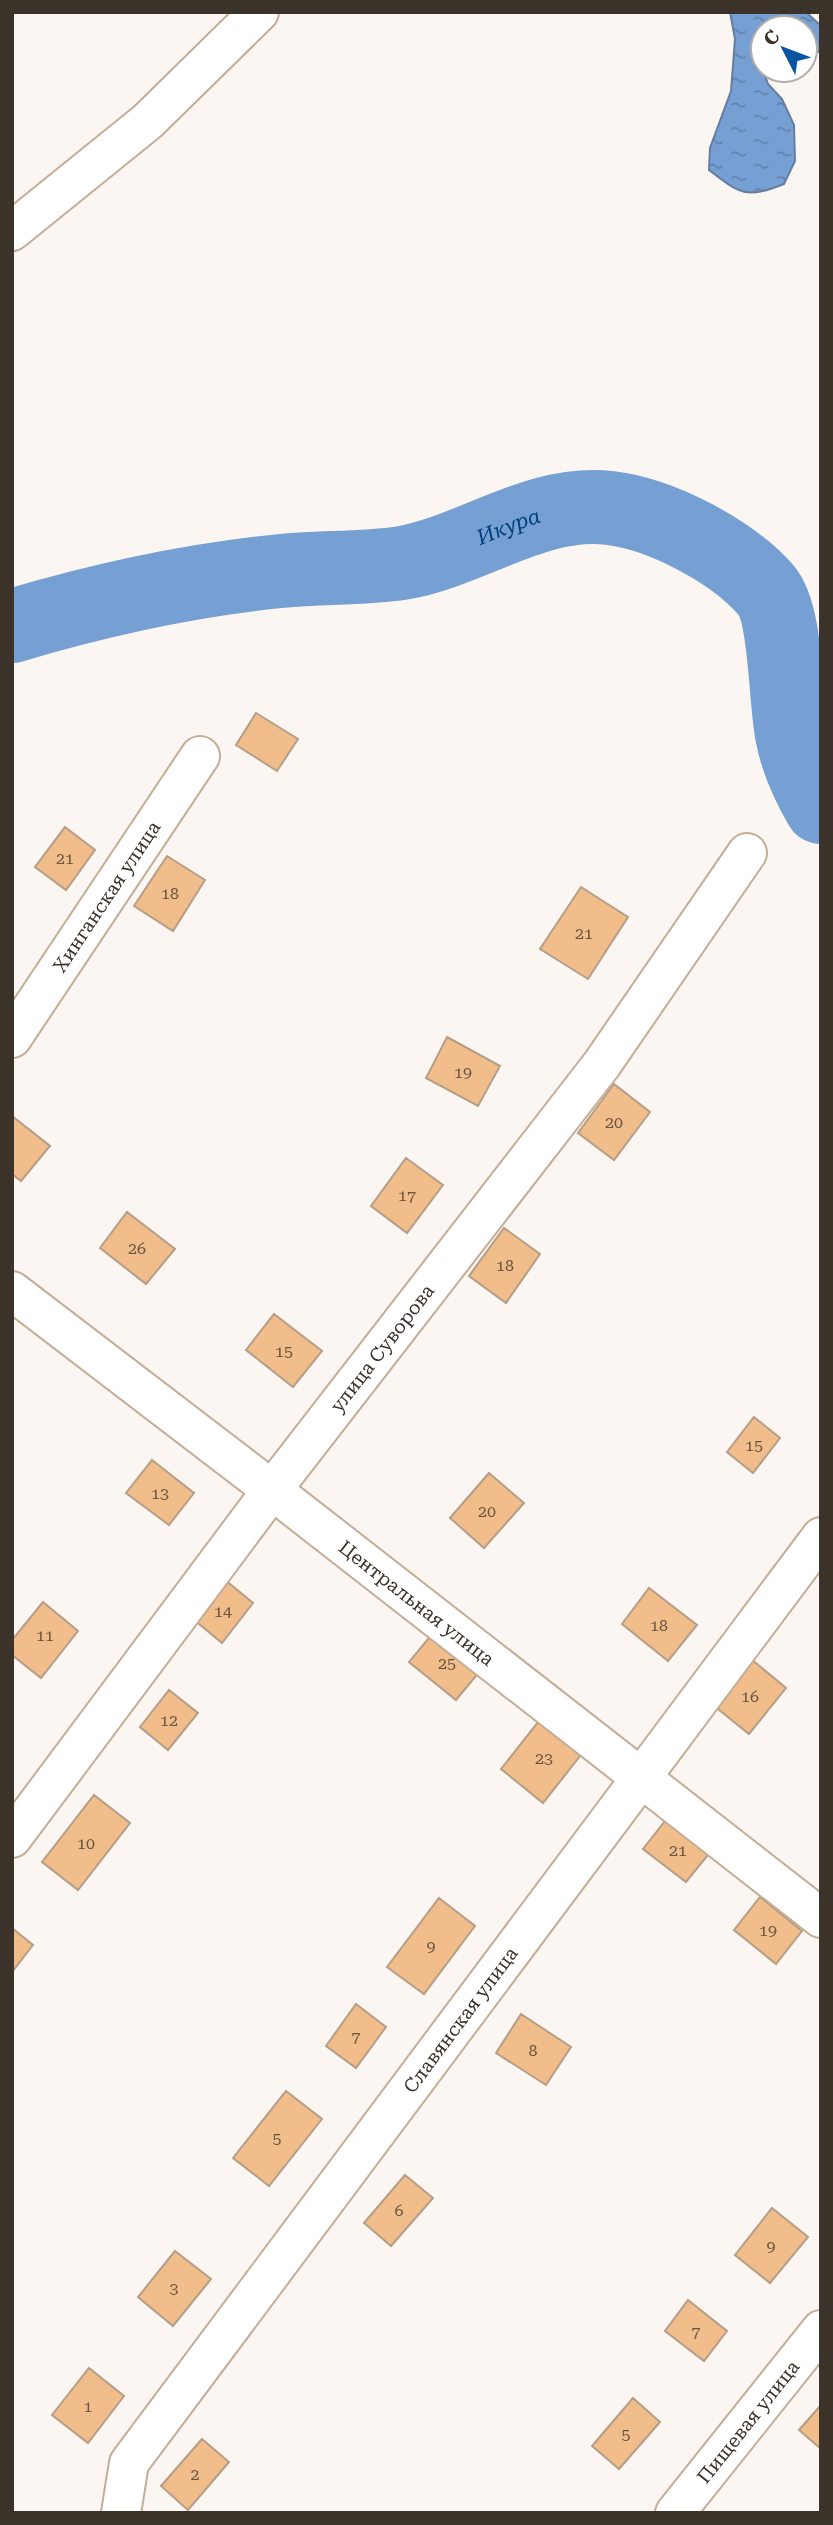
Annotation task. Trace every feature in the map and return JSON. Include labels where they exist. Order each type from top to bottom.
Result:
[{"type":"street","points":[[12,231],[148,121],[259,12]]},
{"type":"street","name":"Хинганская улица","points":[[12,1038],[200,756]]},
{"type":"street","name":"улица Суворова","points":[[12,1838],[272,1490],[602,1064],[747,853]]},
{"type":"street","name":"Центральная улица","points":[[12,1291],[821,1917]]},
{"type":"street","name":"Славянская улица","points":[[121,2513],[129,2463],[821,1537]]},
{"type":"street","name":"Пищевая улица","points":[[675,2513],[821,2330]]},
{"type":"water","points":[[730,12],[808,14],[749,14],[749,84],[768,84],[782,99],[794,125],[795,161],[784,184],[761,192],[736,189],[709,170],[710,148],[731,91],[735,39]]},
{"type":"water","points":[[819,24],[821,26],[821,53],[819,52]]},
{"type":"building","points":[[256,713],[298,739],[277,771],[236,745]]},
{"type":"building","points":[[65,827],[95,850],[66,890],[35,867]]},
{"type":"building","points":[[167,856],[205,880],[173,931],[134,906]]},
{"type":"building","points":[[581,887],[628,917],[588,979],[540,949]]},
{"type":"building","points":[[447,1037],[500,1066],[478,1106],[426,1078]]},
{"type":"building","points":[[614,1084],[650,1112],[614,1160],[578,1133]]},
{"type":"building","points":[[12,1116],[50,1146],[21,1181],[12,1174]]},
{"type":"building","points":[[406,1158],[443,1185],[407,1233],[371,1206]]},
{"type":"building","points":[[127,1212],[175,1249],[146,1284],[100,1248]]},
{"type":"building","points":[[504,1228],[540,1254],[506,1303],[469,1276]]},
{"type":"building","points":[[274,1314],[322,1351],[293,1387],[246,1350]]},
{"type":"building","points":[[754,1417],[780,1438],[753,1473],[727,1452]]},
{"type":"building","points":[[152,1460],[194,1493],[169,1525],[126,1493]]},
{"type":"building","points":[[489,1473],[524,1503],[484,1548],[450,1518]]},
{"type":"building","points":[[224,1579],[253,1603],[222,1643],[192,1618]]},
{"type":"building","points":[[649,1588],[697,1625],[668,1661],[622,1624]]},
{"type":"building","points":[[43,1602],[78,1631],[41,1678],[12,1655],[12,1640]]},
{"type":"building","points":[[438,1627],[485,1665],[456,1700],[409,1662]]},
{"type":"building","points":[[751,1659],[786,1688],[749,1734],[713,1705]]},
{"type":"building","points":[[169,1690],[198,1713],[168,1750],[140,1727]]},
{"type":"building","points":[[546,1712],[588,1746],[543,1803],[501,1769]]},
{"type":"building","points":[[94,1795],[130,1823],[78,1890],[42,1862]]},
{"type":"building","points":[[669,1816],[712,1850],[686,1882],[643,1849]]},
{"type":"building","points":[[760,1897],[802,1931],[776,1964],[734,1930]]},
{"type":"building","points":[[439,1898],[475,1926],[424,1994],[387,1967]]},
{"type":"building","points":[[12,1928],[33,1945],[12,1972]]},
{"type":"building","points":[[356,2004],[386,2027],[356,2068],[326,2046]]},
{"type":"building","points":[[521,2014],[571,2047],[546,2085],[496,2053]]},
{"type":"building","points":[[286,2091],[322,2119],[269,2186],[233,2158]]},
{"type":"building","points":[[405,2175],[433,2198],[391,2246],[364,2223]]},
{"type":"building","points":[[772,2208],[808,2237],[770,2283],[735,2255]]},
{"type":"building","points":[[175,2251],[211,2279],[173,2326],[138,2297]]},
{"type":"building","points":[[688,2300],[727,2331],[704,2361],[665,2331]]},
{"type":"building","points":[[89,2368],[124,2396],[88,2443],[52,2415]]},
{"type":"building","points":[[633,2398],[660,2422],[619,2469],[592,2446]]},
{"type":"building","points":[[821,2405],[821,2449],[799,2430]]},
{"type":"building","points":[[202,2439],[229,2462],[188,2510],[161,2486]]},
{"type":"waterway","name":"Икура","points":[[12,626],[111,600],[213,580],[281,571],[402,563],[428,557],[531,518],[557,511],[583,507],[630,512],[673,526],[715,548],[766,590],[773,602],[782,637],[794,744],[803,772],[821,807]]}]
